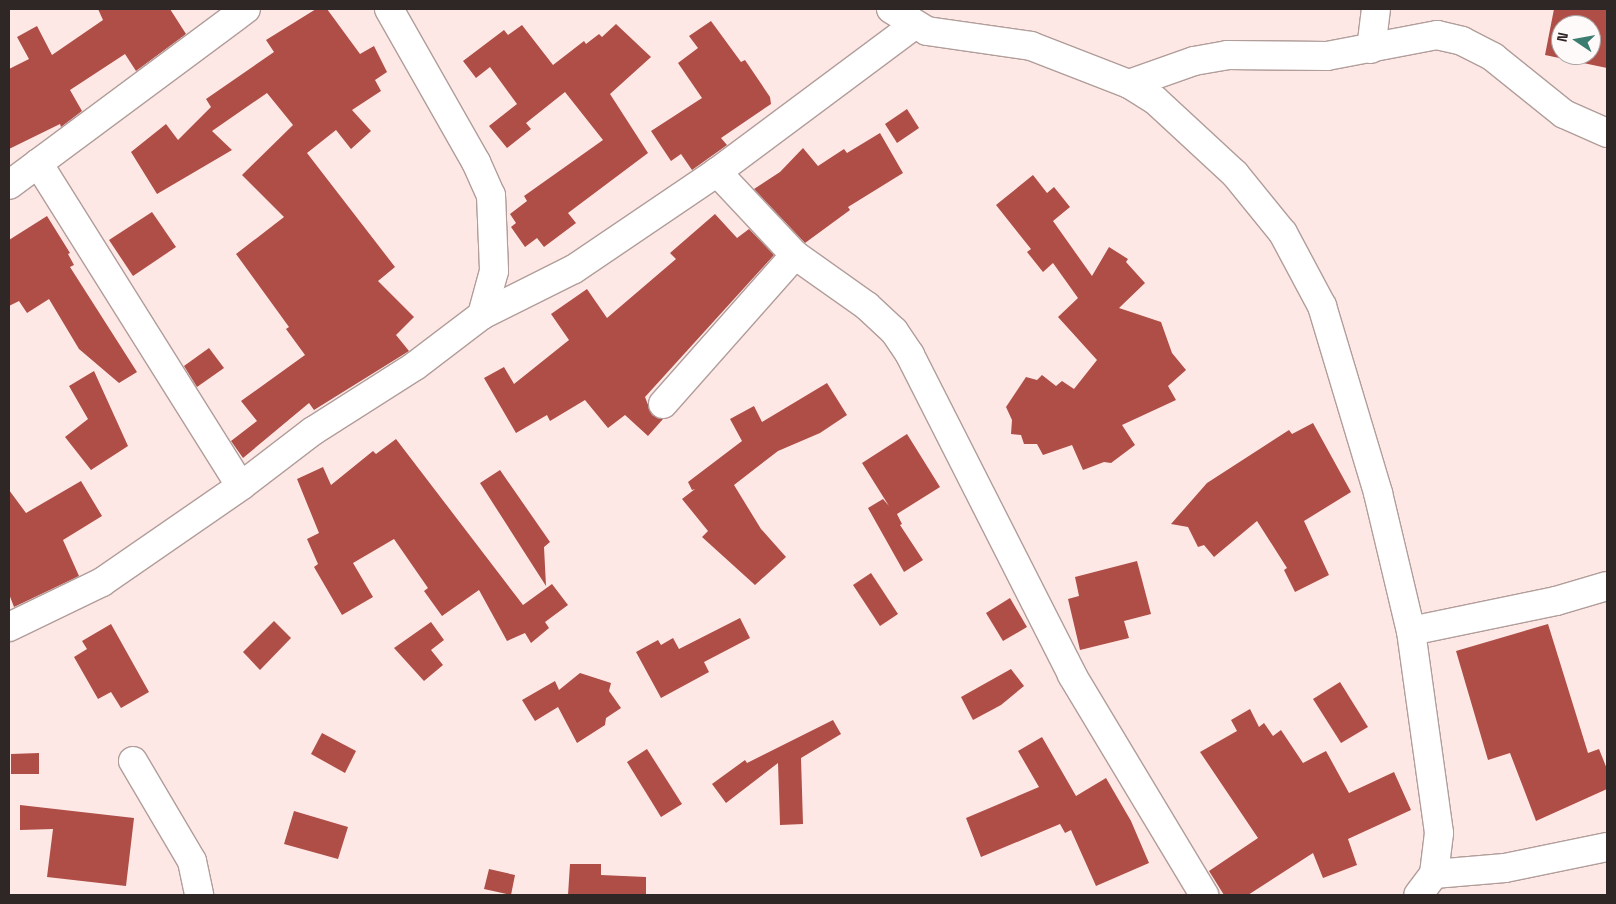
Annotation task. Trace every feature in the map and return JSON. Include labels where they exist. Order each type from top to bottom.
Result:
[{"type":"street","points":[[9,185],[246,9]]},
{"type":"street","points":[[389,9],[476,162],[491,195],[494,271],[482,315]]},
{"type":"street","points":[[891,9],[927,21],[1031,46],[1129,84],[1155,100],[1235,174],[1283,233],[1322,306],[1378,493],[1411,631],[1439,833],[1426,885],[1607,847]]},
{"type":"street","points":[[1370,49],[1376,9]]},
{"type":"street","points":[[9,627],[102,582],[241,486],[313,431],[415,366],[482,315],[574,268],[717,172],[927,21]]},
{"type":"street","points":[[1129,84],[1194,61],[1226,55],[1328,56],[1437,35],[1462,41],[1493,58],[1564,114],[1607,133]]},
{"type":"street","points":[[38,163],[241,486]]},
{"type":"street","points":[[717,172],[795,255],[867,306],[894,332],[910,355],[1072,675],[1204,895]]},
{"type":"street","points":[[663,404],[795,255]]},
{"type":"street","points":[[1411,631],[1556,601],[1607,586]]},
{"type":"street","points":[[133,761],[192,861],[199,895]]},
{"type":"building","points":[[98,9],[170,9],[186,34],[136,71],[125,54],[70,90],[82,111],[61,127],[60,124],[9,149],[9,69],[29,59],[17,37],[37,26],[52,55],[103,20]]},
{"type":"building","points":[[316,9],[327,9],[360,54],[374,46],[387,72],[375,80],[381,91],[352,110],[371,131],[351,149],[336,130],[307,153],[395,267],[378,281],[414,317],[396,335],[409,351],[314,410],[309,403],[243,458],[231,441],[257,421],[241,401],[305,355],[286,329],[289,327],[236,254],[284,217],[242,175],[293,125],[267,93],[212,131],[232,150],[157,194],[131,152],[166,124],[178,140],[211,107],[206,99],[274,52],[266,40]]},
{"type":"building","points":[[1554,9],[1607,9],[1607,68],[1593,65],[1601,65],[1601,15],[1553,15]]},
{"type":"building","points":[[711,21],[741,62],[745,60],[770,97],[771,104],[721,138],[727,145],[692,170],[681,154],[671,161],[651,131],[702,98],[678,63],[698,48],[689,36]]},
{"type":"building","points":[[616,24],[651,57],[610,94],[648,153],[568,213],[576,223],[544,247],[537,238],[525,247],[511,227],[516,223],[510,214],[527,201],[524,196],[603,140],[565,92],[526,123],[531,129],[507,148],[489,126],[517,104],[490,67],[476,78],[463,61],[504,30],[508,35],[522,25],[553,65],[584,41],[586,44],[599,34],[602,37]]},
{"type":"building","points":[[1551,24],[1551,56],[1545,55]]},
{"type":"building","points":[[907,109],[919,128],[897,143],[885,124]]},
{"type":"building","points":[[880,133],[903,173],[848,207],[850,210],[805,243],[754,189],[780,172],[803,148],[818,166],[844,149],[847,153]]},
{"type":"building","points":[[1033,175],[1047,193],[1054,187],[1070,207],[1053,221],[1092,276],[1109,247],[1128,259],[1126,262],[1145,283],[1119,308],[1161,322],[1172,353],[1186,370],[1168,386],[1176,400],[1122,425],[1135,445],[1111,463],[1104,462],[1083,470],[1072,445],[1043,455],[1037,444],[1024,444],[1021,435],[1011,434],[1012,420],[1006,407],[1026,377],[1037,380],[1042,375],[1056,386],[1062,381],[1074,389],[1097,360],[1058,317],[1078,298],[1053,263],[1043,272],[1027,252],[1031,249],[996,205]]},
{"type":"building","points":[[152,212],[176,247],[133,276],[109,240]]},
{"type":"building","points":[[715,214],[737,238],[749,229],[774,255],[645,397],[652,415],[663,419],[648,436],[625,415],[608,428],[585,400],[550,421],[547,415],[516,433],[484,378],[504,367],[514,384],[569,340],[551,314],[587,289],[607,318],[676,259],[670,253]]},
{"type":"building","points":[[47,216],[70,253],[68,254],[74,265],[70,267],[137,372],[119,383],[79,349],[49,299],[27,313],[19,301],[9,306],[9,240]]},
{"type":"building","points":[[209,348],[224,368],[197,387],[184,366]]},
{"type":"building","points":[[94,371],[128,446],[91,470],[65,437],[88,419],[69,386]]},
{"type":"building","points":[[827,383],[847,415],[820,433],[778,451],[734,485],[761,529],[786,557],[755,585],[702,537],[708,531],[682,499],[695,489],[692,490],[688,482],[742,441],[730,419],[754,406],[762,422]]},
{"type":"building","points":[[1313,423],[1351,492],[1304,521],[1329,575],[1295,592],[1284,570],[1287,568],[1257,521],[1214,557],[1204,545],[1198,547],[1188,527],[1171,524],[1207,483],[1289,430],[1292,434]]},
{"type":"building","points":[[907,434],[940,487],[897,514],[902,524],[900,525],[923,560],[904,572],[868,508],[883,499],[889,506],[862,463]]},
{"type":"building","points":[[396,439],[523,605],[552,584],[568,605],[545,622],[549,628],[531,643],[525,633],[507,641],[479,590],[442,616],[424,591],[428,588],[394,539],[353,563],[373,597],[342,615],[314,567],[318,564],[307,539],[319,533],[297,479],[323,467],[331,485],[373,451],[376,454]]},
{"type":"building","points":[[500,470],[550,542],[544,547],[546,586],[480,483]]},
{"type":"building","points":[[81,481],[102,516],[63,540],[79,576],[14,607],[9,594],[9,490],[26,513]]},
{"type":"building","points":[[1137,561],[1151,614],[1124,621],[1129,638],[1080,650],[1068,599],[1079,596],[1075,577]]},
{"type":"building","points":[[871,573],[898,614],[880,626],[853,585]]},
{"type":"building","points":[[1010,598],[1027,627],[1003,641],[986,613]]},
{"type":"building","points":[[740,618],[750,638],[704,662],[709,672],[661,698],[636,652],[658,640],[661,645],[673,638],[679,649]]},
{"type":"building","points":[[274,621],[291,638],[260,670],[243,652]]},
{"type":"building","points":[[431,622],[444,640],[431,650],[443,665],[424,681],[394,648]]},
{"type":"building","points":[[111,624],[149,692],[121,708],[111,692],[98,699],[74,657],[87,649],[82,641]]},
{"type":"building","points":[[1548,624],[1588,753],[1599,749],[1607,769],[1607,789],[1536,821],[1510,753],[1488,760],[1456,651]]},
{"type":"building","points":[[1011,669],[1024,686],[1001,705],[973,720],[961,697]]},
{"type":"building","points":[[580,673],[611,683],[609,691],[621,708],[606,718],[605,725],[577,743],[558,707],[535,721],[522,700],[555,681],[559,690]]},
{"type":"building","points":[[1340,682],[1368,727],[1341,743],[1313,699]]},
{"type":"building","points":[[1250,709],[1259,727],[1264,723],[1273,736],[1281,730],[1303,763],[1326,751],[1349,793],[1394,772],[1411,810],[1348,839],[1357,865],[1323,878],[1313,853],[1248,895],[1224,895],[1209,871],[1258,838],[1200,752],[1237,731],[1231,720]]},
{"type":"building","points":[[833,720],[841,734],[801,758],[803,824],[780,825],[778,763],[726,803],[712,784],[745,760],[747,763]]},
{"type":"building","points":[[322,733],[356,751],[345,773],[311,754]]},
{"type":"building","points":[[1042,737],[1076,796],[1106,778],[1131,821],[1149,863],[1096,886],[1071,830],[1065,833],[1060,824],[981,857],[966,818],[1039,787],[1018,751]]},
{"type":"building","points":[[647,749],[682,804],[661,817],[627,762]]},
{"type":"building","points":[[39,753],[39,774],[11,774],[11,754]]},
{"type":"building","points":[[20,805],[134,818],[126,886],[47,877],[53,829],[20,830]]},
{"type":"building","points":[[294,811],[348,827],[338,859],[284,844]]},
{"type":"building","points":[[570,864],[601,864],[601,875],[646,877],[646,895],[568,895]]},
{"type":"building","points":[[489,869],[515,875],[511,895],[484,889]]}]
